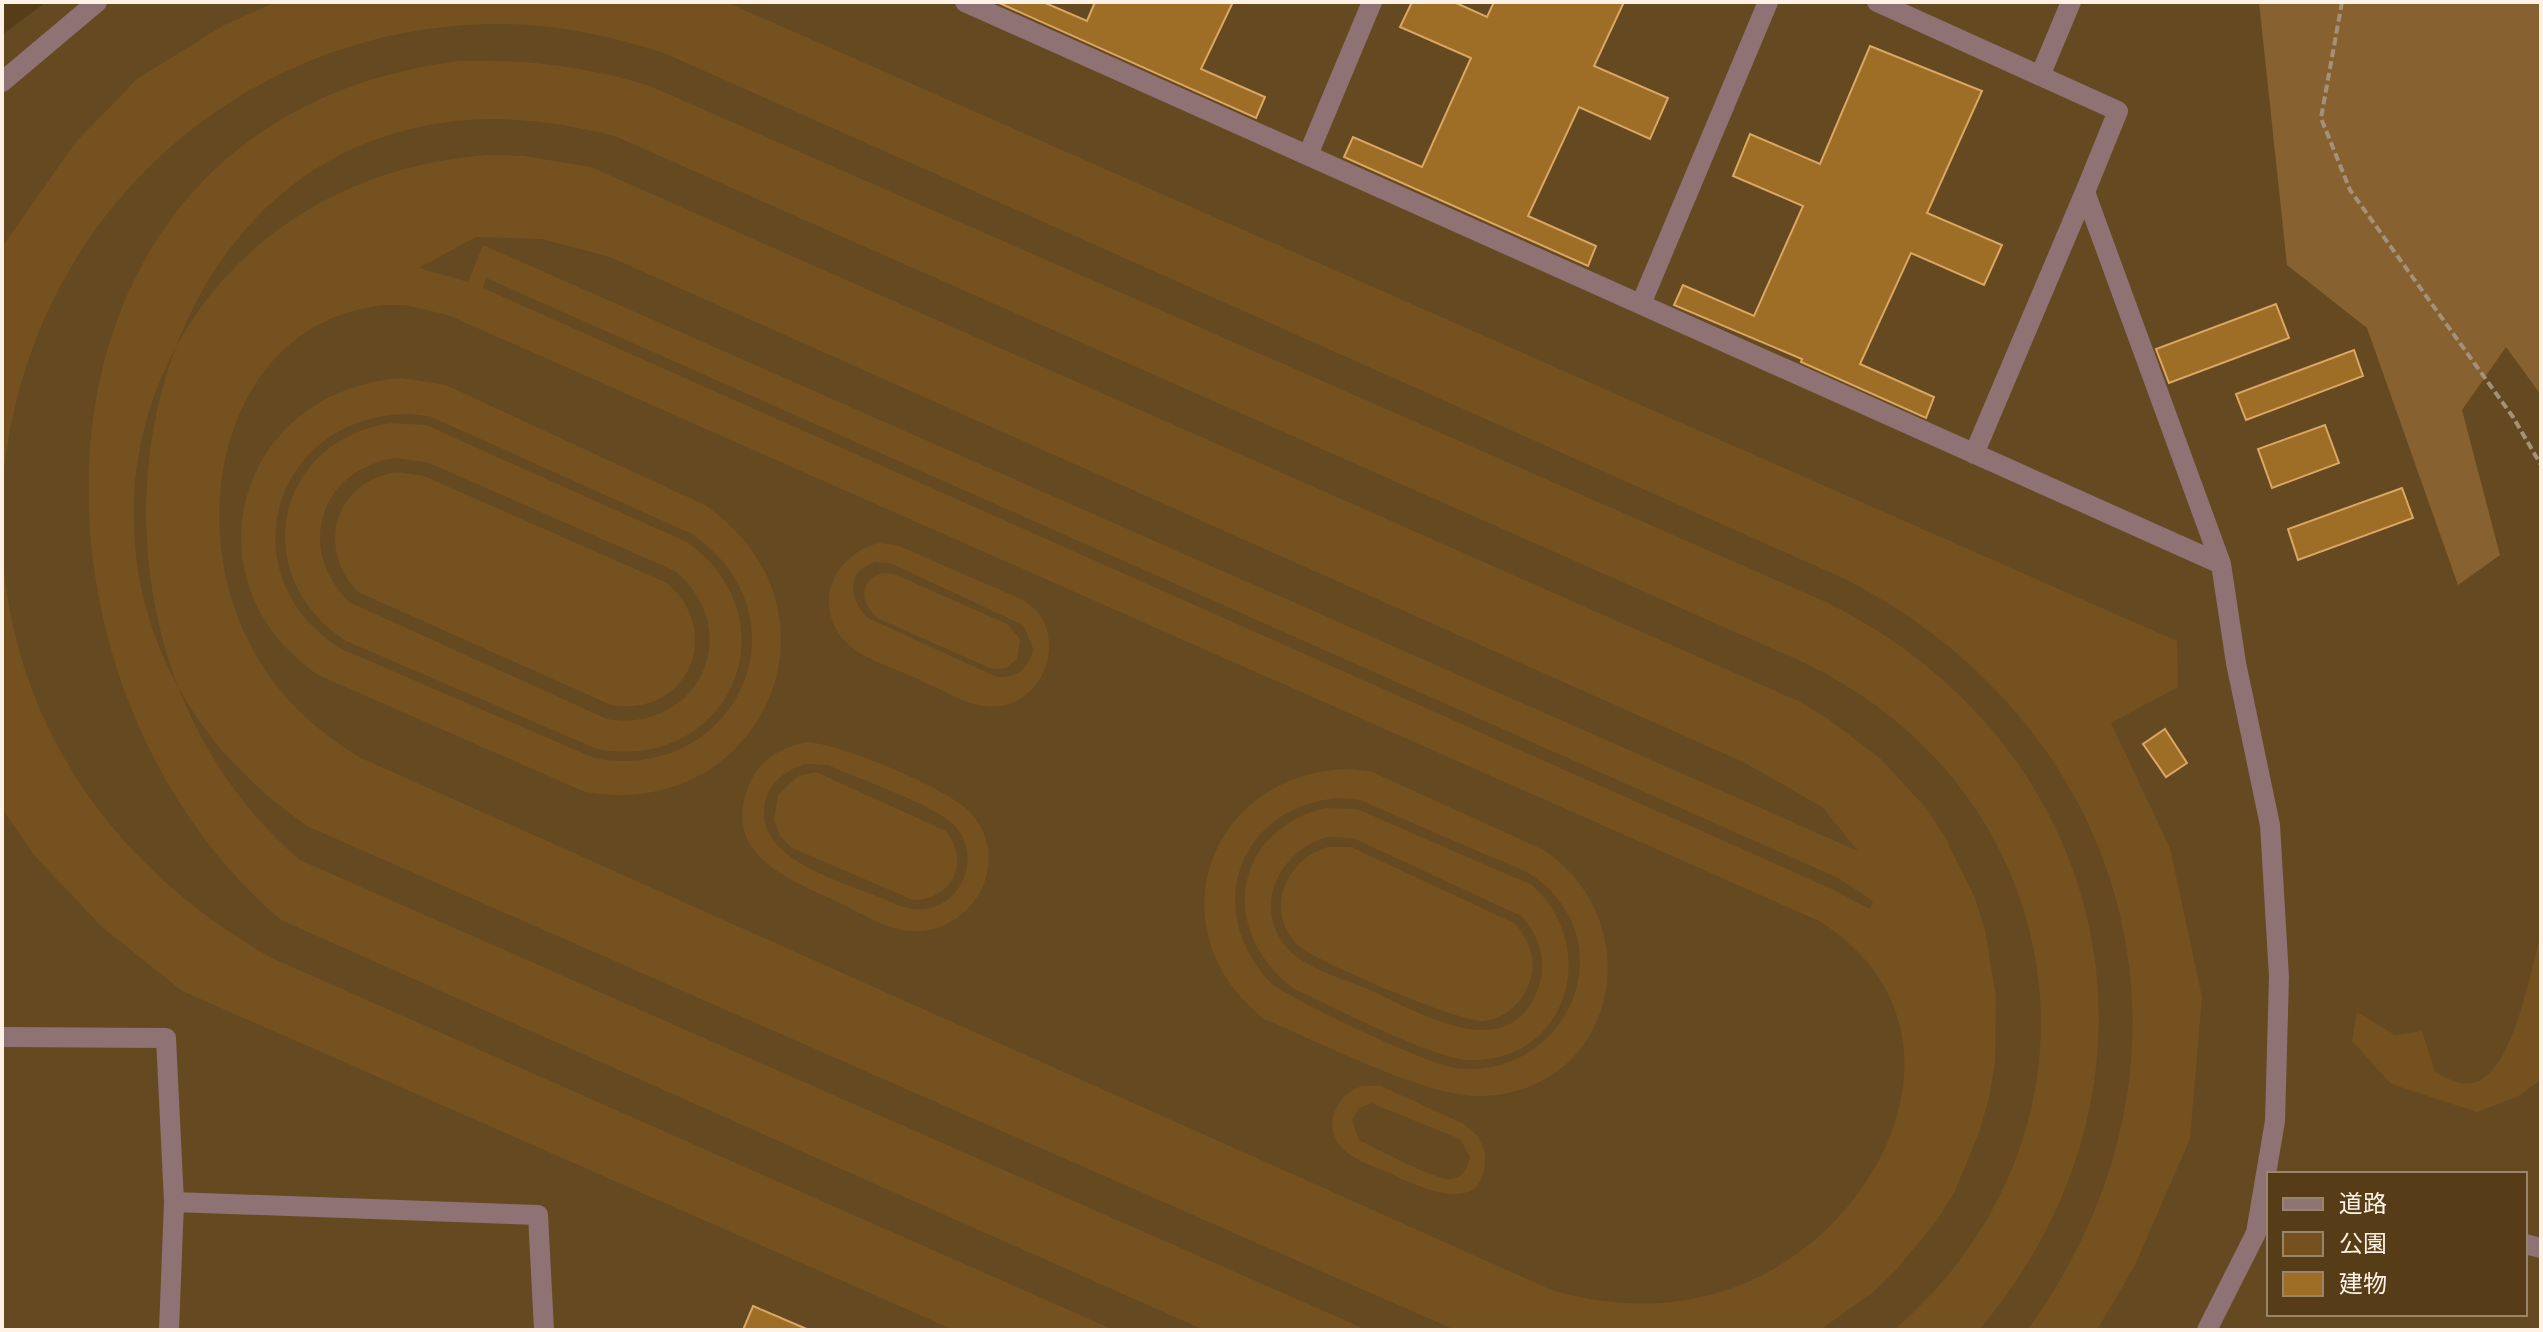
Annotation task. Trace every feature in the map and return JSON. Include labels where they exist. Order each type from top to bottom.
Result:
[{"type":"street","points":[[2,82],[97,2]]},
{"type":"street","points":[[1308,155],[1372,2]]},
{"type":"street","points":[[1641,304],[1768,2]]},
{"type":"street","points":[[1877,2],[2118,111],[1974,454]]},
{"type":"street","points":[[2040,76],[2071,2]]},
{"type":"street","points":[[967,3],[2221,564]]},
{"type":"street","points":[[2085,192],[2221,564],[2236,663],[2270,825],[2279,977],[2275,1121],[2269,1172]]},
{"type":"street","points":[[2,1037],[166,1038],[174,1202],[169,1330]]},
{"type":"street","points":[[2207,1330],[2262,1233],[2267,1190]]},
{"type":"street","points":[[174,1202],[538,1215],[544,1330]]},
{"type":"path","points":[[2342,2],[2321,118],[2350,190],[2513,417],[2541,465]]},
{"type":"shaded area","points":[[46,2],[2503,2],[2541,93],[2541,1330],[2,1330],[2,35]]},
{"type":"shaded area","points":[[2259,2],[2541,2],[2541,395],[2506,347],[2462,410],[2500,555],[2458,585],[2367,328],[2287,265]]},
{"type":"green space","points":[[276,2],[726,2],[2177,641],[2178,687],[2111,723],[2170,848],[2202,997],[2190,1139],[2135,1265],[2097,1330],[2027,1330],[2087,1228],[2122,1122],[2132,1016],[2119,912],[2083,814],[2025,723],[1946,645],[1847,580],[664,53],[587,33],[529,25],[410,32],[317,58],[232,101],[158,159],[96,229],[48,311],[16,402],[2,501],[2,247],[75,143],[137,79],[224,25]]},
{"type":"green space","points":[[459,61],[555,65],[650,86],[1826,602],[1924,664],[2001,741],[2057,830],[2089,927],[2099,1029],[2084,1132],[2044,1234],[1979,1330],[1894,1330],[1968,1249],[2016,1158],[2039,1063],[2037,967],[2011,874],[1961,789],[1890,716],[1796,659],[617,137],[459,121],[331,160],[235,242],[173,354],[147,485],[158,621],[209,750],[300,860],[1367,1330],[1204,1330],[281,920],[189,817],[126,694],[93,559],[92,423],[127,296],[198,186],[308,105]]},
{"type":"green space","points":[[489,155],[524,156],[591,167],[1798,701],[1827,718],[1881,759],[1927,809],[1945,837],[1975,898],[1985,930],[1996,997],[1995,1064],[1980,1130],[1955,1191],[1938,1219],[1896,1270],[1872,1293],[1820,1330],[1455,1330],[309,827],[213,740],[156,638],[134,530],[146,423],[189,324],[262,242],[363,183]],"holes":[[[476,237],[542,239],[610,257],[1745,763],[1822,807],[1858,851],[483,245],[468,282],[419,268]],[[486,278],[1838,878],[1873,901],[1870,909],[1832,889],[483,288]],[[384,305],[405,305],[448,315],[1819,921],[1867,962],[1895,1010],[1904,1062],[1897,1114],[1876,1165],[1843,1212],[1801,1251],[1750,1281],[1702,1297],[1653,1303],[1603,1301],[1554,1291],[359,757],[325,734],[295,706],[258,658],[229,590],[220,537],[221,484],[232,432],[254,386],[286,347],[330,319]]]},
{"type":"green space","points":[[402,378],[446,385],[705,505],[751,548],[775,598],[781,650],[769,699],[741,742],[700,775],[648,793],[585,792],[318,675],[276,635],[250,590],[241,542],[247,495],[267,452],[300,416],[346,390]],"holes":[[[409,414],[429,416],[692,534],[728,569],[748,608],[752,648],[742,687],[719,721],[686,746],[644,760],[594,758],[342,649],[305,618],[284,582],[275,543],[280,504],[297,469],[325,441],[362,421]]]},
{"type":"green space","points":[[392,423],[426,425],[687,542],[720,575],[738,611],[741,649],[732,684],[712,715],[682,738],[643,751],[597,749],[346,641],[315,614],[295,582],[286,548],[287,514],[299,483],[321,455],[352,435]],"holes":[[[396,458],[429,463],[675,571],[696,595],[708,622],[709,648],[702,673],[687,695],[666,711],[639,719],[607,719],[349,602],[332,581],[323,558],[320,536],[324,514],[333,494],[349,478],[370,465]]]},
{"type":"green space","points":[[397,472],[424,476],[667,583],[684,603],[693,625],[695,647],[689,668],[677,685],[660,698],[638,706],[611,705],[358,592],[337,556],[335,537],[338,518],[346,502],[359,488],[376,478]]},
{"type":"green space","points":[[2,534],[9,602],[24,667],[48,727],[80,783],[119,835],[165,881],[217,923],[274,959],[1114,1330],[954,1330],[182,991],[102,927],[33,854],[2,808]]},
{"type":"green space","points":[[879,543],[897,545],[1021,599],[1034,608],[1046,626],[1049,641],[1047,662],[1036,685],[1017,701],[992,707],[978,705],[874,661],[849,645],[832,619],[829,603],[831,588],[845,563],[869,546]],"holes":[[[875,562],[890,563],[1023,625],[1033,648],[1026,666],[1016,674],[997,677],[868,618],[854,595],[855,579],[865,566]]]},
{"type":"green space","points":[[882,573],[894,574],[1007,624],[1020,639],[1017,659],[1006,668],[992,669],[877,618],[868,606],[864,593],[868,582]]},
{"type":"green space","points":[[797,744],[822,744],[894,769],[942,793],[972,814],[984,834],[989,854],[987,874],[980,893],[967,909],[951,922],[931,929],[900,930],[803,886],[766,863],[753,849],[744,832],[742,811],[748,787],[764,762]],"holes":[[[828,765],[913,800],[954,825],[967,850],[967,863],[965,876],[950,898],[925,909],[904,907],[824,875],[785,852],[772,837],[765,820],[769,792],[781,777],[798,766]]]},
{"type":"green space","points":[[1350,769],[1370,771],[1544,850],[1578,882],[1599,919],[1608,960],[1604,1000],[1589,1036],[1563,1067],[1527,1088],[1481,1096],[1432,1088],[1372,1066],[1264,1019],[1229,983],[1210,943],[1204,901],[1212,861],[1231,826],[1261,796],[1301,777]],"holes":[[[1341,798],[1360,800],[1527,873],[1550,890],[1571,920],[1579,951],[1578,983],[1567,1012],[1548,1037],[1522,1056],[1490,1067],[1455,1068],[1418,1056],[1328,1015],[1281,989],[1269,981],[1248,952],[1238,922],[1236,892],[1242,864],[1256,839],[1278,819],[1306,805]]]},
{"type":"green space","points":[[816,772],[946,831],[957,855],[954,877],[947,886],[938,894],[913,900],[792,848],[780,836],[774,820],[778,795],[798,776]]},
{"type":"green space","points":[[1325,808],[1357,809],[1532,885],[1553,910],[1565,939],[1569,968],[1564,996],[1551,1022],[1531,1042],[1504,1056],[1470,1060],[1454,1058],[1409,1042],[1294,989],[1270,966],[1254,940],[1246,913],[1246,886],[1254,861],[1270,839],[1293,820]],"holes":[[[1327,837],[1353,838],[1521,916],[1533,932],[1542,960],[1538,989],[1524,1013],[1506,1026],[1484,1030],[1460,1027],[1435,1020],[1317,969],[1291,952],[1279,936],[1272,919],[1271,902],[1283,869],[1309,845]]]},
{"type":"green space","points":[[1328,847],[1351,847],[1514,923],[1528,944],[1533,968],[1522,998],[1506,1013],[1492,1020],[1471,1019],[1390,991],[1332,965],[1299,946],[1282,918],[1284,888],[1300,863]]},
{"type":"green space","points":[[2541,933],[2541,1080],[2517,1097],[2477,1112],[2391,1084],[2352,1041],[2357,1012],[2395,1035],[2422,1031],[2435,1072],[2460,1083],[2476,1082],[2489,1073],[2501,1058],[2511,1038]]},
{"type":"green space","points":[[1362,1086],[1381,1086],[1464,1124],[1478,1136],[1485,1152],[1483,1174],[1476,1187],[1464,1193],[1433,1191],[1347,1153],[1336,1140],[1332,1121],[1339,1104]],"holes":[[[1371,1103],[1460,1139],[1470,1157],[1468,1165],[1458,1177],[1442,1178],[1359,1140],[1352,1120],[1359,1108]]]},
{"type":"building","points":[[997,2],[1043,2],[1087,21],[1095,2],[1233,2],[1201,69],[1265,97],[1256,118]]},
{"type":"building","points":[[1412,2],[1454,2],[1487,17],[1494,2],[1624,2],[1594,66],[1668,98],[1650,139],[1579,107],[1528,216],[1596,246],[1588,266],[1344,157],[1353,137],[1422,167],[1471,58],[1400,27]]},
{"type":"building","points":[[1870,46],[1982,91],[1927,213],[2002,245],[1984,285],[1911,253],[1860,364],[1934,397],[1926,418],[1801,362],[1802,359],[1674,305],[1683,285],[1754,316],[1803,206],[1733,176],[1750,134],[1820,164]]},
{"type":"building","points":[[2276,304],[2289,338],[2169,383],[2156,349]]},
{"type":"building","points":[[2354,350],[2363,376],[2246,420],[2236,394]]},
{"type":"building","points":[[2325,425],[2339,463],[2272,488],[2258,449]]},
{"type":"building","points":[[2402,488],[2413,518],[2298,560],[2288,529]]},
{"type":"building","points":[[2165,729],[2187,763],[2166,777],[2143,744]]},
{"type":"building","points":[[753,1306],[809,1330],[743,1330]]}]
